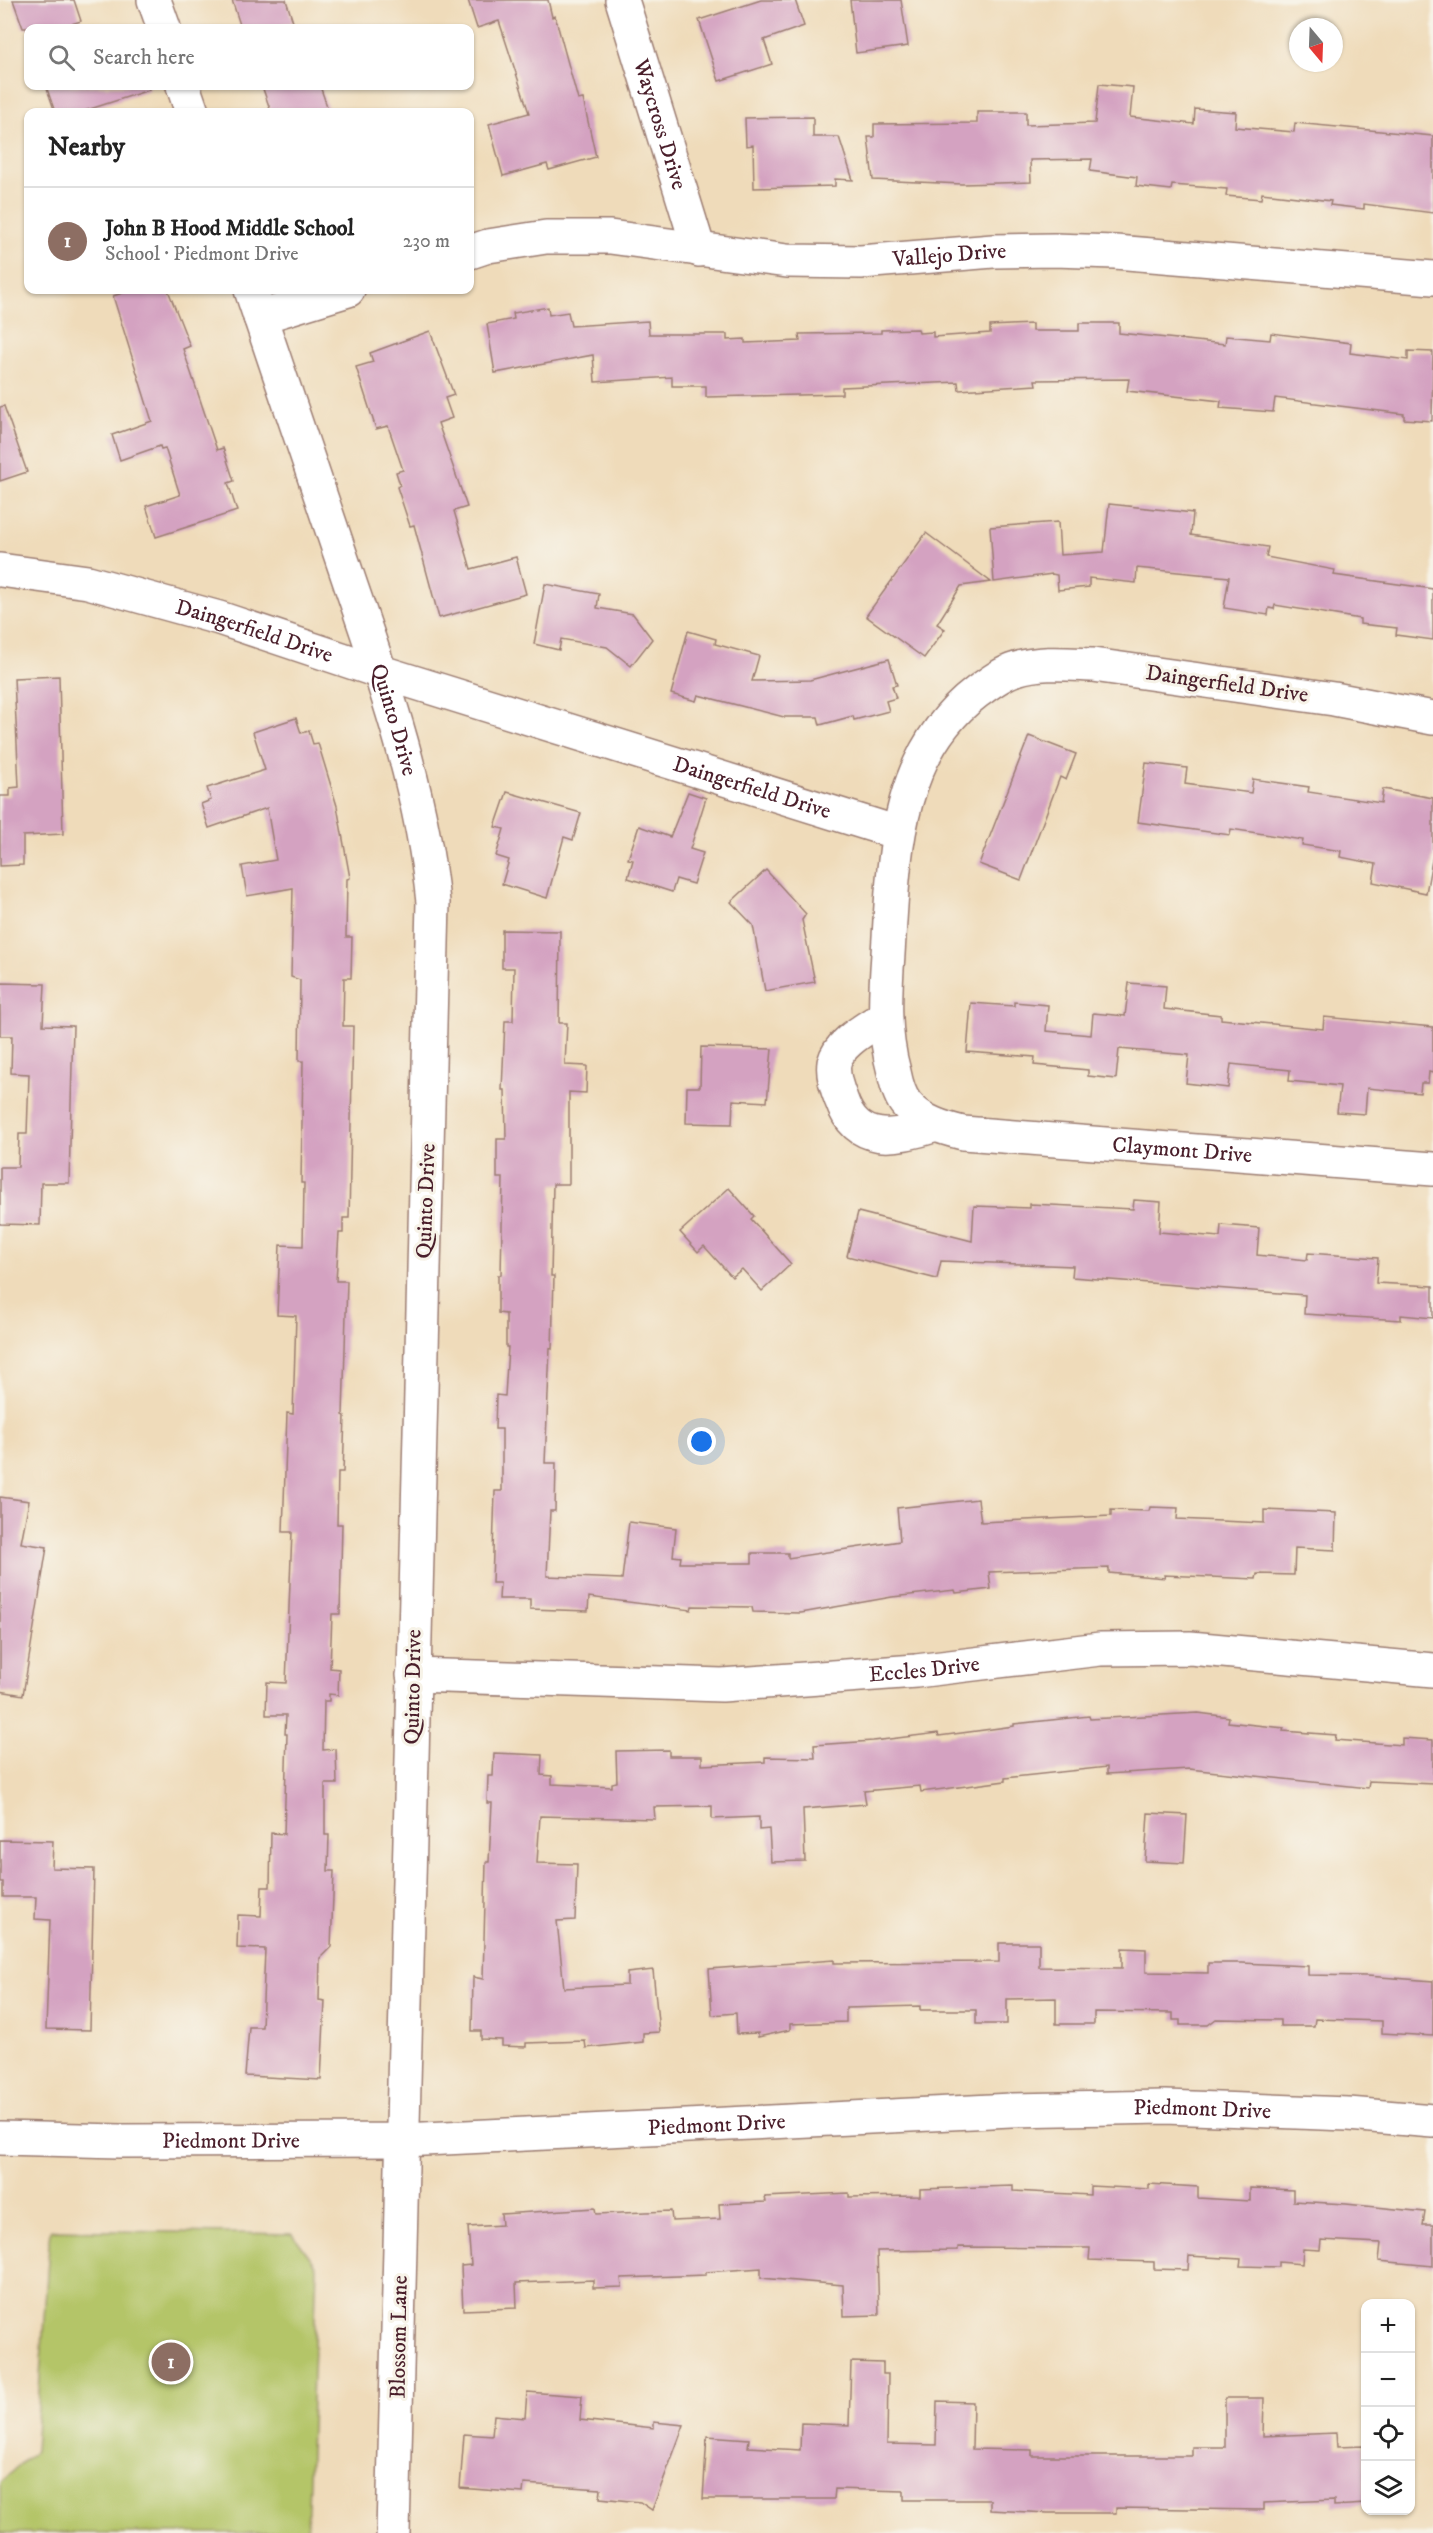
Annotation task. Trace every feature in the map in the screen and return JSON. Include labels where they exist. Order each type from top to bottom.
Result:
[{"type":"street","points":[[154,0],[163,24]]},
{"type":"street","name":"Waycross Drive","points":[[622,0],[699,250]]},
{"type":"street","points":[[184,90],[191,108]]},
{"type":"street","name":"Vallejo Drive","points":[[474,251],[488,246],[546,237],[610,237],[787,261],[861,262],[993,251],[1115,252],[1433,278]]},
{"type":"street","points":[[256,303],[320,294]]},
{"type":"street","name":"Quinto Drive","points":[[256,303],[381,672],[417,797],[428,856],[433,902],[413,1675],[404,2140]]},
{"type":"street","name":"Daingerfield Drive","points":[[0,570],[117,588],[219,618],[381,672],[898,833],[910,784],[930,741],[960,705],[989,683],[1016,669],[1056,664],[1093,665],[1334,699],[1433,718]]},
{"type":"street","name":"Claymont Drive","points":[[898,833],[884,1017],[888,1048],[897,1085],[907,1105],[933,1125],[963,1133],[1433,1169]]},
{"type":"street","points":[[884,1017],[854,1036],[834,1063],[836,1084],[844,1109],[859,1128],[881,1137],[905,1135],[933,1125]]},
{"type":"street","name":"Eccles Drive","points":[[413,1675],[722,1684],[817,1680],[1100,1650],[1190,1648],[1433,1670]]},
{"type":"street","name":"Piedmont Drive","points":[[0,2138],[120,2141],[404,2140],[1011,2110],[1165,2107],[1348,2114],[1433,2121]]},
{"type":"street","name":"Blossom Lane","points":[[393,2533],[404,2140]]},
{"type":"green space","points":[[50,2230],[293,2234],[317,2267],[307,2533],[0,2533],[0,2482],[35,2451]]},
{"type":"building","points":[[13,0],[74,0],[81,21],[72,24],[24,24],[23,28]]},
{"type":"building","points":[[232,0],[286,0],[293,22],[286,24],[240,24]]},
{"type":"building","points":[[468,0],[548,0],[552,17],[555,16],[578,100],[583,99],[596,157],[549,170],[547,164],[503,176],[489,124],[529,113],[499,21],[477,28]]},
{"type":"building","points":[[761,0],[795,0],[804,26],[764,40],[772,64],[719,81],[699,20]]},
{"type":"building","points":[[850,0],[901,0],[908,46],[856,53]]},
{"type":"building","points":[[1099,84],[1133,87],[1130,117],[1194,124],[1195,109],[1236,112],[1235,127],[1294,132],[1295,123],[1433,136],[1433,213],[1364,204],[1364,209],[1330,205],[1331,201],[1262,193],[1261,199],[1226,196],[1227,189],[1172,185],[1171,190],[1136,186],[1137,177],[1090,171],[1092,159],[1030,160],[1031,182],[962,184],[873,180],[868,137],[874,137],[874,124],[977,123],[977,112],[1026,112],[1026,125],[1095,123]]},
{"type":"building","points":[[47,90],[149,90],[93,108],[54,108]]},
{"type":"building","points":[[263,90],[321,90],[328,108],[270,108]]},
{"type":"building","points":[[813,117],[813,137],[839,137],[853,180],[835,179],[835,186],[754,188],[753,145],[746,146],[745,118]]},
{"type":"building","points":[[170,294],[190,346],[183,349],[217,450],[223,448],[234,481],[228,483],[237,511],[156,537],[146,506],[180,495],[165,448],[161,449],[160,446],[120,460],[112,435],[152,421],[113,296]]},
{"type":"building","points":[[548,307],[549,315],[568,312],[571,326],[648,321],[649,334],[727,334],[727,340],[745,339],[745,343],[800,341],[799,334],[881,333],[881,330],[918,329],[919,333],[933,332],[933,337],[990,333],[990,326],[1032,324],[1032,331],[1079,331],[1079,323],[1119,323],[1119,333],[1225,344],[1226,336],[1270,340],[1271,333],[1351,343],[1350,353],[1408,360],[1408,351],[1433,352],[1432,421],[1404,419],[1404,414],[1275,398],[1273,412],[1220,408],[1221,401],[1127,391],[1129,379],[1035,380],[1036,385],[959,390],[958,382],[842,387],[842,394],[706,397],[706,386],[672,386],[672,377],[595,382],[593,355],[495,373],[487,324],[514,319],[513,313]]},
{"type":"building","points":[[430,331],[454,395],[445,398],[452,418],[438,423],[467,507],[454,511],[471,569],[516,557],[526,594],[439,618],[414,525],[410,526],[397,487],[400,485],[396,472],[403,470],[388,426],[376,429],[356,367],[373,362],[370,353]]},
{"type":"building","points":[[4,406],[27,472],[0,481],[0,407]]},
{"type":"building","points":[[1109,504],[1193,513],[1191,535],[1268,547],[1266,557],[1335,570],[1334,575],[1433,589],[1433,640],[1396,635],[1397,628],[1360,624],[1360,619],[1275,605],[1274,609],[1269,608],[1268,615],[1224,608],[1229,577],[1137,568],[1136,583],[1089,578],[1089,587],[1058,590],[1057,575],[1052,574],[994,582],[990,527],[1058,522],[1060,555],[1104,552]]},
{"type":"building","points":[[926,533],[991,582],[961,586],[937,624],[945,629],[924,658],[866,616]]},
{"type":"building","points":[[545,584],[599,594],[597,608],[633,614],[652,639],[631,666],[607,647],[561,639],[559,650],[534,644]]},
{"type":"building","points":[[688,631],[716,639],[715,644],[759,656],[752,681],[810,680],[889,659],[897,685],[892,686],[896,698],[886,701],[889,711],[854,720],[853,716],[820,725],[818,717],[784,717],[698,695],[696,701],[671,694]]},
{"type":"building","points":[[59,676],[63,834],[23,836],[23,865],[0,866],[0,796],[10,796],[10,788],[19,787],[14,678]]},
{"type":"building","points":[[296,718],[301,733],[309,731],[313,744],[318,743],[337,806],[350,878],[347,879],[346,937],[352,937],[351,978],[344,978],[343,1026],[353,1026],[349,1218],[343,1218],[343,1233],[339,1233],[336,1281],[347,1281],[343,1472],[338,1472],[337,1524],[342,1524],[340,1614],[332,1614],[330,1668],[339,1669],[338,1695],[329,1694],[329,1701],[324,1701],[323,1750],[336,1749],[337,1784],[325,1784],[325,1835],[329,1835],[328,1871],[334,1871],[331,1947],[320,1958],[319,2000],[325,2001],[321,2080],[245,2076],[249,2027],[262,2027],[265,1949],[237,1948],[238,1915],[261,1916],[262,1887],[270,1887],[271,1833],[284,1834],[286,1715],[266,1715],[267,1682],[286,1683],[292,1532],[283,1532],[287,1413],[293,1414],[296,1316],[277,1315],[280,1245],[303,1246],[304,1183],[301,1183],[303,1061],[299,1061],[300,980],[291,977],[293,888],[247,896],[242,866],[276,860],[267,808],[209,828],[201,804],[211,800],[207,788],[265,770],[253,732]]},
{"type":"building","points":[[1029,736],[1076,754],[1066,780],[1060,777],[1021,880],[979,864]]},
{"type":"building","points":[[1146,763],[1187,768],[1185,784],[1251,793],[1253,779],[1309,787],[1308,792],[1381,803],[1383,789],[1433,798],[1433,855],[1426,893],[1373,882],[1376,864],[1340,857],[1341,851],[1302,845],[1303,840],[1231,829],[1230,835],[1138,822]]},
{"type":"building","points":[[507,792],[581,813],[573,840],[564,837],[547,898],[502,884],[509,860],[496,856],[504,829],[495,827]]},
{"type":"building","points":[[688,792],[706,798],[690,849],[703,853],[693,884],[676,879],[672,892],[628,878],[633,860],[628,859],[639,826],[670,837]]},
{"type":"building","points":[[766,870],[806,914],[802,920],[815,982],[765,991],[753,925],[731,902]]},
{"type":"building","points":[[502,930],[560,931],[559,1023],[567,1023],[565,1065],[587,1066],[586,1093],[569,1092],[569,1184],[553,1184],[552,1349],[550,1348],[545,1463],[556,1463],[555,1511],[550,1511],[547,1576],[622,1579],[629,1522],[676,1528],[673,1556],[681,1557],[680,1563],[752,1563],[752,1553],[788,1553],[788,1558],[900,1541],[897,1508],[978,1499],[981,1522],[1111,1516],[1111,1510],[1149,1511],[1150,1507],[1178,1508],[1177,1519],[1264,1523],[1264,1510],[1336,1513],[1335,1550],[1295,1548],[1294,1575],[1257,1574],[1256,1579],[1164,1575],[1165,1578],[1109,1573],[1109,1568],[989,1572],[991,1589],[956,1593],[955,1590],[892,1597],[801,1613],[753,1612],[752,1607],[692,1606],[691,1610],[589,1597],[588,1611],[530,1609],[530,1599],[499,1599],[500,1583],[492,1583],[495,1491],[502,1491],[502,1429],[495,1429],[496,1395],[505,1396],[508,1347],[506,1347],[506,1314],[498,1313],[503,1178],[497,1178],[497,1139],[506,1139],[505,1090],[502,1090],[505,1021],[513,1021],[514,968],[502,968]]},
{"type":"building","points":[[0,983],[45,984],[43,1025],[73,1026],[69,1183],[41,1183],[40,1225],[0,1224],[0,1167],[18,1167],[19,1134],[27,1134],[29,1074],[11,1073],[12,1036],[0,1036]]},
{"type":"building","points":[[1129,983],[1166,986],[1164,1009],[1221,1015],[1221,1019],[1323,1029],[1324,1017],[1433,1027],[1433,1073],[1429,1072],[1428,1083],[1421,1083],[1420,1093],[1367,1088],[1365,1114],[1337,1112],[1340,1086],[1289,1081],[1290,1070],[1231,1064],[1228,1088],[1186,1083],[1189,1055],[1119,1049],[1116,1079],[1088,1076],[1088,1070],[1034,1065],[1035,1057],[967,1052],[971,1003],[1014,1006],[1014,1002],[1048,1005],[1046,1031],[1091,1035],[1093,1013],[1125,1016]]},
{"type":"building","points":[[701,1047],[772,1049],[767,1102],[733,1100],[732,1124],[686,1123],[687,1087],[700,1087]]},
{"type":"building","points":[[729,1188],[754,1216],[751,1219],[791,1264],[762,1291],[742,1269],[732,1277],[704,1246],[698,1252],[680,1232]]},
{"type":"building","points":[[1134,1200],[1161,1202],[1159,1232],[1220,1237],[1221,1225],[1259,1228],[1257,1255],[1307,1260],[1308,1253],[1378,1258],[1376,1283],[1433,1286],[1433,1318],[1401,1315],[1401,1320],[1304,1314],[1305,1295],[1072,1277],[1073,1266],[941,1261],[937,1279],[847,1256],[858,1212],[972,1241],[974,1206],[1030,1208],[1030,1204],[1133,1209]]},
{"type":"building","points":[[0,1497],[29,1501],[21,1543],[47,1547],[23,1695],[0,1691]]},
{"type":"building","points":[[1198,1713],[1229,1717],[1228,1722],[1284,1728],[1283,1731],[1336,1735],[1335,1740],[1402,1745],[1402,1738],[1433,1740],[1433,1784],[1369,1781],[1368,1788],[1189,1769],[1107,1774],[1107,1767],[1005,1778],[1005,1781],[921,1792],[920,1786],[864,1791],[866,1804],[803,1809],[805,1861],[771,1862],[769,1829],[759,1830],[759,1817],[712,1819],[712,1806],[654,1807],[655,1819],[540,1816],[537,1863],[577,1864],[575,1920],[557,1921],[564,1988],[627,1985],[627,1973],[653,1970],[659,2032],[643,2033],[643,2042],[586,2048],[585,2041],[526,2043],[526,2047],[502,2046],[502,2040],[481,2039],[481,2031],[472,2031],[473,1977],[483,1979],[486,1862],[489,1862],[492,1803],[487,1803],[488,1776],[493,1776],[494,1753],[542,1755],[541,1775],[552,1776],[552,1784],[612,1787],[612,1783],[617,1782],[616,1751],[669,1750],[669,1756],[702,1756],[702,1765],[765,1762],[765,1757],[815,1758],[814,1745],[938,1733],[939,1736],[1014,1726],[1014,1724],[1089,1716],[1090,1719]]},
{"type":"building","points":[[1148,1813],[1187,1815],[1184,1863],[1145,1861]]},
{"type":"building","points":[[0,1840],[53,1841],[52,1868],[94,1869],[90,2030],[46,2029],[50,1920],[35,1919],[36,1897],[3,1897],[3,1882],[0,1882]]},
{"type":"building","points":[[999,1943],[1039,1943],[1039,1967],[1122,1968],[1122,1948],[1146,1949],[1146,1972],[1208,1973],[1208,1963],[1242,1963],[1308,1966],[1308,1975],[1367,1976],[1433,1981],[1433,2036],[1382,2033],[1382,2021],[1315,2019],[1314,2026],[1280,2026],[1280,2020],[1216,2019],[1208,2025],[1180,2025],[1180,2020],[1173,2020],[1173,2013],[1094,2012],[1094,2024],[1056,2024],[1056,1998],[1007,1999],[1007,2024],[976,2024],[976,2010],[920,2010],[920,2006],[846,2008],[846,2022],[790,2024],[790,2030],[758,2037],[758,2033],[737,2034],[736,2013],[712,2015],[709,1969],[834,1960],[834,1963],[999,1962]]},
{"type":"building","points":[[1149,2184],[1198,2187],[1198,2198],[1250,2201],[1250,2188],[1293,2190],[1293,2201],[1425,2212],[1423,2225],[1433,2225],[1433,2266],[1379,2261],[1381,2243],[1321,2240],[1320,2250],[1303,2249],[1302,2264],[1279,2262],[1279,2267],[1240,2266],[1241,2259],[1189,2256],[1188,2270],[1154,2269],[1154,2262],[1089,2260],[1090,2248],[958,2247],[958,2250],[877,2251],[879,2315],[844,2316],[843,2285],[761,2278],[761,2268],[706,2272],[706,2275],[621,2278],[622,2287],[593,2288],[593,2280],[516,2283],[517,2308],[463,2310],[461,2266],[471,2265],[468,2227],[502,2225],[501,2214],[595,2208],[596,2214],[671,2211],[672,2221],[720,2219],[719,2204],[766,2202],[765,2197],[849,2193],[849,2197],[920,2196],[920,2189],[1013,2186],[1013,2191],[1090,2195],[1090,2186],[1149,2189]]},
{"type":"building","points":[[851,2362],[883,2363],[883,2374],[888,2374],[887,2444],[936,2445],[937,2401],[973,2402],[972,2449],[1032,2450],[1032,2456],[1192,2456],[1192,2447],[1225,2447],[1225,2398],[1264,2398],[1263,2436],[1336,2433],[1337,2447],[1361,2446],[1361,2504],[1334,2506],[1334,2500],[1263,2503],[1263,2510],[1116,2508],[1116,2513],[1048,2513],[990,2510],[990,2500],[904,2500],[904,2491],[835,2489],[834,2499],[703,2499],[707,2436],[749,2439],[748,2447],[800,2450],[801,2423],[849,2425]]},
{"type":"building","points":[[527,2392],[582,2396],[580,2420],[654,2428],[654,2422],[684,2425],[652,2510],[640,2502],[600,2498],[601,2489],[524,2484],[523,2493],[460,2488],[464,2434],[492,2436],[494,2415],[525,2418]]},
{"type":"place","name":"John B Hood Middle School","points":[[171,2362]]}]
